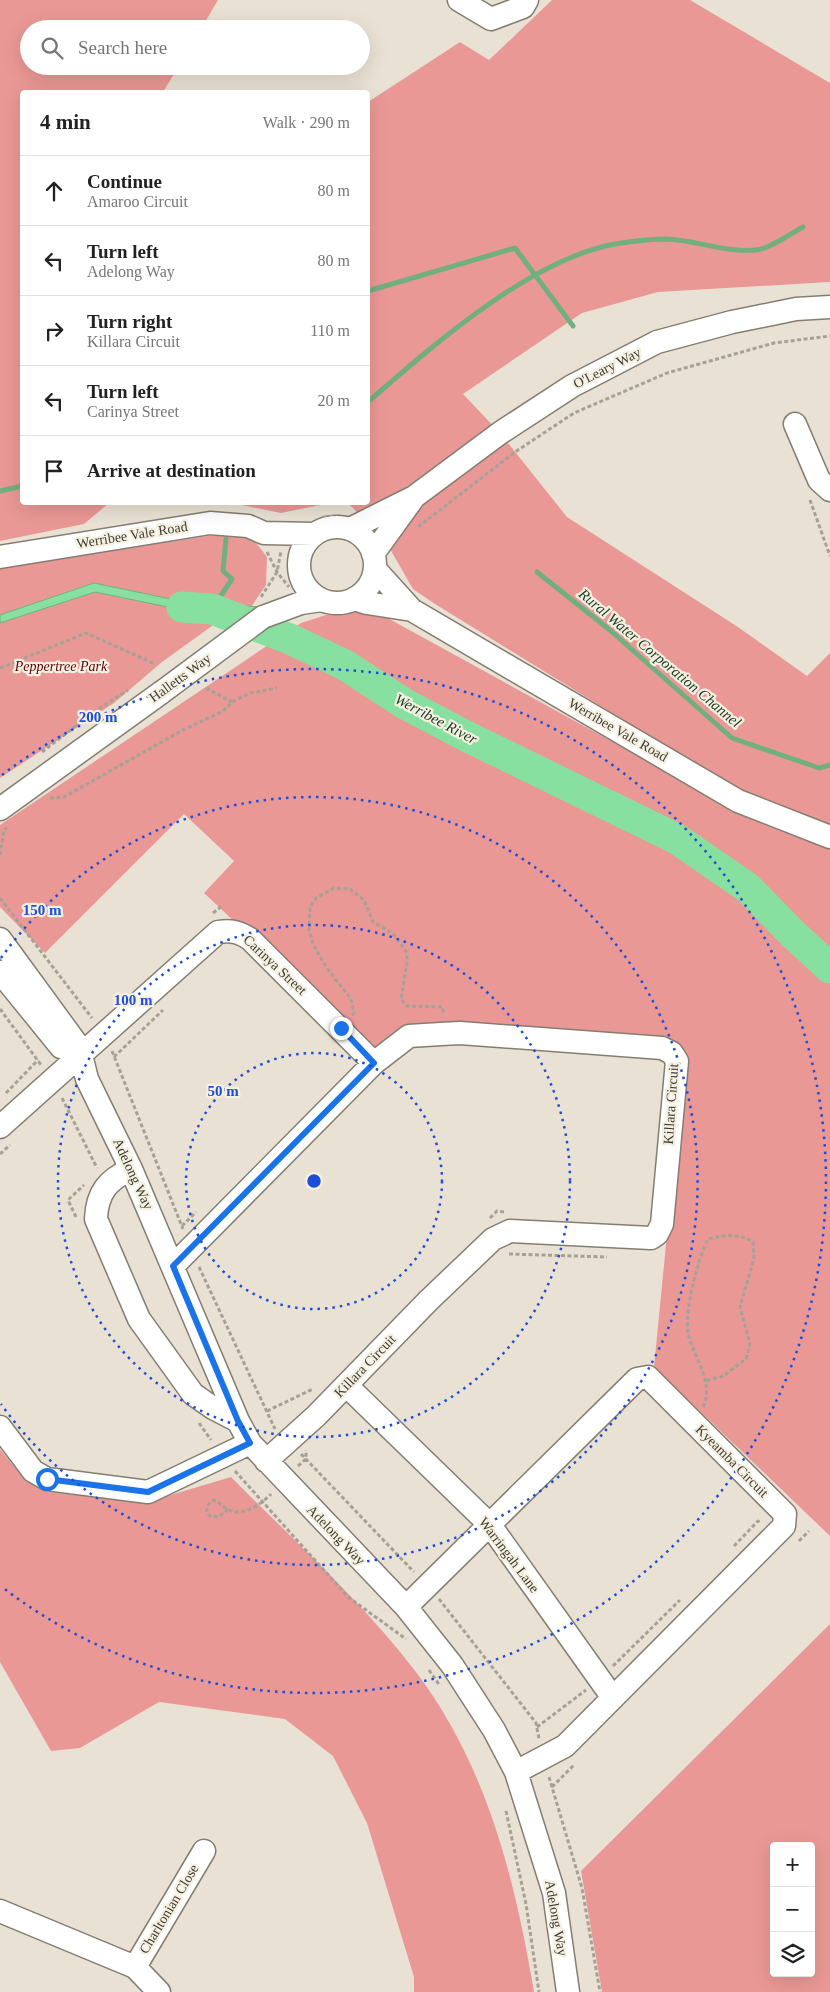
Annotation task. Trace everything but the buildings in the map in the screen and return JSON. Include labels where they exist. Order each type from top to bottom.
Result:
[{"type":"street","points":[[459,0],[491,19],[522,7],[527,0]]},
{"type":"street","name":"O'Leary Way","points":[[350,529],[414,497],[500,433],[572,386],[657,342],[778,313],[830,307]]},
{"type":"street","points":[[794,424],[819,480],[830,490]]},
{"type":"street","name":"O'Leary Way","points":[[374,561],[414,497]]},
{"type":"street","name":"Werribee Vale Road","points":[[0,557],[210,523],[248,526],[264,533],[299,567]]},
{"type":"street","points":[[331,527],[350,529],[360,534],[368,543],[374,561],[368,586],[354,599],[344,602],[322,600],[308,589],[299,567],[304,546],[314,534],[331,527]]},
{"type":"street","name":"Werribee Vale Road","points":[[264,533],[314,534]]},
{"type":"street","name":"Werribee Vale Road","points":[[374,561],[412,610]]},
{"type":"street","name":"Halletts Way","points":[[263,617],[299,567]]},
{"type":"street","name":"Werribee Vale Road","points":[[354,599],[412,610],[738,800],[830,837]]},
{"type":"street","name":"Halletts Way","points":[[0,809],[263,617],[301,603],[322,600]]},
{"type":"street","name":"Carinya Street","points":[[0,1127],[18,1109],[80,1065],[106,1035],[218,932],[238,931],[250,939],[374,1063]]},
{"type":"street","name":"Adelong Way","points":[[0,939],[79,1047],[80,1065]]},
{"type":"street","name":"Adelong Way","points":[[0,972],[80,1065],[131,1169],[238,1421],[250,1443],[284,1481],[406,1607],[452,1665],[494,1730],[516,1772],[554,1893],[568,1992]]},
{"type":"street","name":"Killara Circuit","points":[[173,1266],[374,1063],[409,1036],[460,1033],[662,1048],[672,1053],[676,1061],[662,1224],[657,1234],[651,1238],[510,1230],[493,1239],[429,1300],[316,1416],[297,1443],[266,1461]]},
{"type":"street","points":[[131,1169],[114,1177],[103,1190],[96,1205],[96,1219],[139,1319],[193,1394],[213,1408],[238,1421]]},
{"type":"street","name":"Kyeamba Circuit","points":[[406,1607],[422,1576],[490,1526],[638,1379],[648,1377],[785,1514],[784,1526],[565,1746],[516,1772]]},
{"type":"street","name":"Warringah Lane","points":[[346,1385],[490,1526],[613,1698]]},
{"type":"street","points":[[0,1427],[33,1472],[47,1479],[148,1492],[250,1443]]},
{"type":"street","name":"Charltonian Close","points":[[135,1966],[204,1851]]},
{"type":"street","points":[[0,1911],[135,1966],[159,1992]]},
{"type":"path","points":[[415,529],[516,452],[574,413],[667,373],[774,342],[830,336]]},
{"type":"path","points":[[0,668],[86,633],[155,664]]},
{"type":"path","points":[[39,754],[94,712],[135,686]]},
{"type":"path","points":[[206,688],[232,702]]},
{"type":"path","points":[[45,798],[64,797],[181,731],[223,711],[232,702],[250,693],[277,688]]},
{"type":"path","points":[[341,1028],[354,1013],[351,999],[326,967],[313,944],[308,916],[310,907],[316,898],[334,888],[345,887],[364,900],[373,922],[392,933],[407,953],[406,978],[401,999],[407,1006],[443,1007],[441,1034]]},
{"type":"path","points":[[0,898],[106,1035],[191,1248],[276,1429],[297,1443],[306,1458],[422,1576],[536,1723],[542,1758],[582,1888],[600,1992]]},
{"type":"path","points":[[114,1057],[170,1004]]},
{"type":"path","points":[[0,1099],[38,1060]]},
{"type":"path","points":[[182,1226],[204,1205]]},
{"type":"path","points":[[483,1225],[497,1211],[507,1212]]},
{"type":"path","points":[[692,1421],[704,1405],[707,1389],[688,1332],[689,1295],[708,1239],[734,1235],[745,1237],[753,1242],[754,1258],[740,1307],[750,1344],[746,1359],[735,1369],[723,1376],[705,1381]]},
{"type":"path","points":[[508,1254],[612,1258]]},
{"type":"path","points":[[267,1411],[314,1389]]},
{"type":"path","points":[[203,1446],[212,1441]]},
{"type":"path","points":[[297,1443],[306,1458]]},
{"type":"path","points":[[228,1510],[219,1517],[212,1518],[207,1514],[206,1509],[210,1502],[214,1500],[228,1510],[240,1512],[254,1508],[306,1458]]},
{"type":"path","points":[[758,1512],[758,1521]]},
{"type":"green space","points":[[0,0],[218,0],[206,20],[20,20],[20,75],[173,75],[164,90],[20,90],[20,505],[107,505],[84,524],[0,541]]},
{"type":"green space","points":[[552,0],[690,0],[830,83],[830,282],[658,292],[582,313],[463,394],[500,433],[567,517],[738,627],[807,676],[830,653],[830,828],[740,792],[435,604],[413,589],[386,542],[350,505],[370,505],[370,101],[460,42],[489,60]]},
{"type":"green space","points":[[242,505],[320,505],[281,513]]},
{"type":"green space","points":[[215,535],[251,536],[267,557],[266,585],[251,607],[190,603],[94,583],[0,615],[0,568]]},
{"type":"green space","name":"Peppertree Park","points":[[95,592],[187,611],[230,613],[162,662],[114,703],[0,778],[0,623]]},
{"type":"green space","points":[[373,610],[733,808],[830,848],[830,1536],[654,1367],[684,1061],[458,1023],[375,1053],[204,893],[234,861],[184,814],[45,953],[0,907],[0,825],[301,623],[326,615]]},
{"type":"green space","points":[[0,1449],[23,1478],[47,1492],[147,1502],[231,1477],[327,1572],[373,1621],[416,1672],[441,1708],[462,1746],[480,1785],[507,1866],[518,1908],[534,1992],[414,1992],[414,1977],[367,1823],[333,1756],[285,1719],[159,1702],[80,1748],[51,1751],[0,1662]]},
{"type":"green space","points":[[830,1624],[830,1992],[602,1992],[581,1871]]},
{"type":"shaded area","points":[[94,583],[190,603],[263,607],[260,615],[187,611],[95,592],[0,623],[0,615]]},
{"type":"waterway","points":[[370,400],[422,355],[486,306],[554,265],[588,251],[621,243],[666,239],[733,250],[756,250],[773,244],[803,227]]},
{"type":"waterway","name":"Rural Water Corporation Channel","points":[[370,290],[515,248],[573,326]]},
{"type":"waterway","name":"Rural Water Corporation Channel","points":[[0,491],[20,486]]},
{"type":"waterway","points":[[212,609],[232,579],[223,571],[226,539]]},
{"type":"waterway","name":"Rural Water Corporation Channel","points":[[537,572],[611,631],[732,738],[819,768],[830,765]]},
{"type":"waterway","name":"Werribee River","points":[[182,607],[212,609],[290,639],[345,665],[405,704],[468,737],[677,839],[748,888],[793,934],[830,968]]},
{"type":"route","points":[[47,1479],[148,1492],[250,1443],[238,1421],[173,1266],[374,1063],[341,1028]]}]
